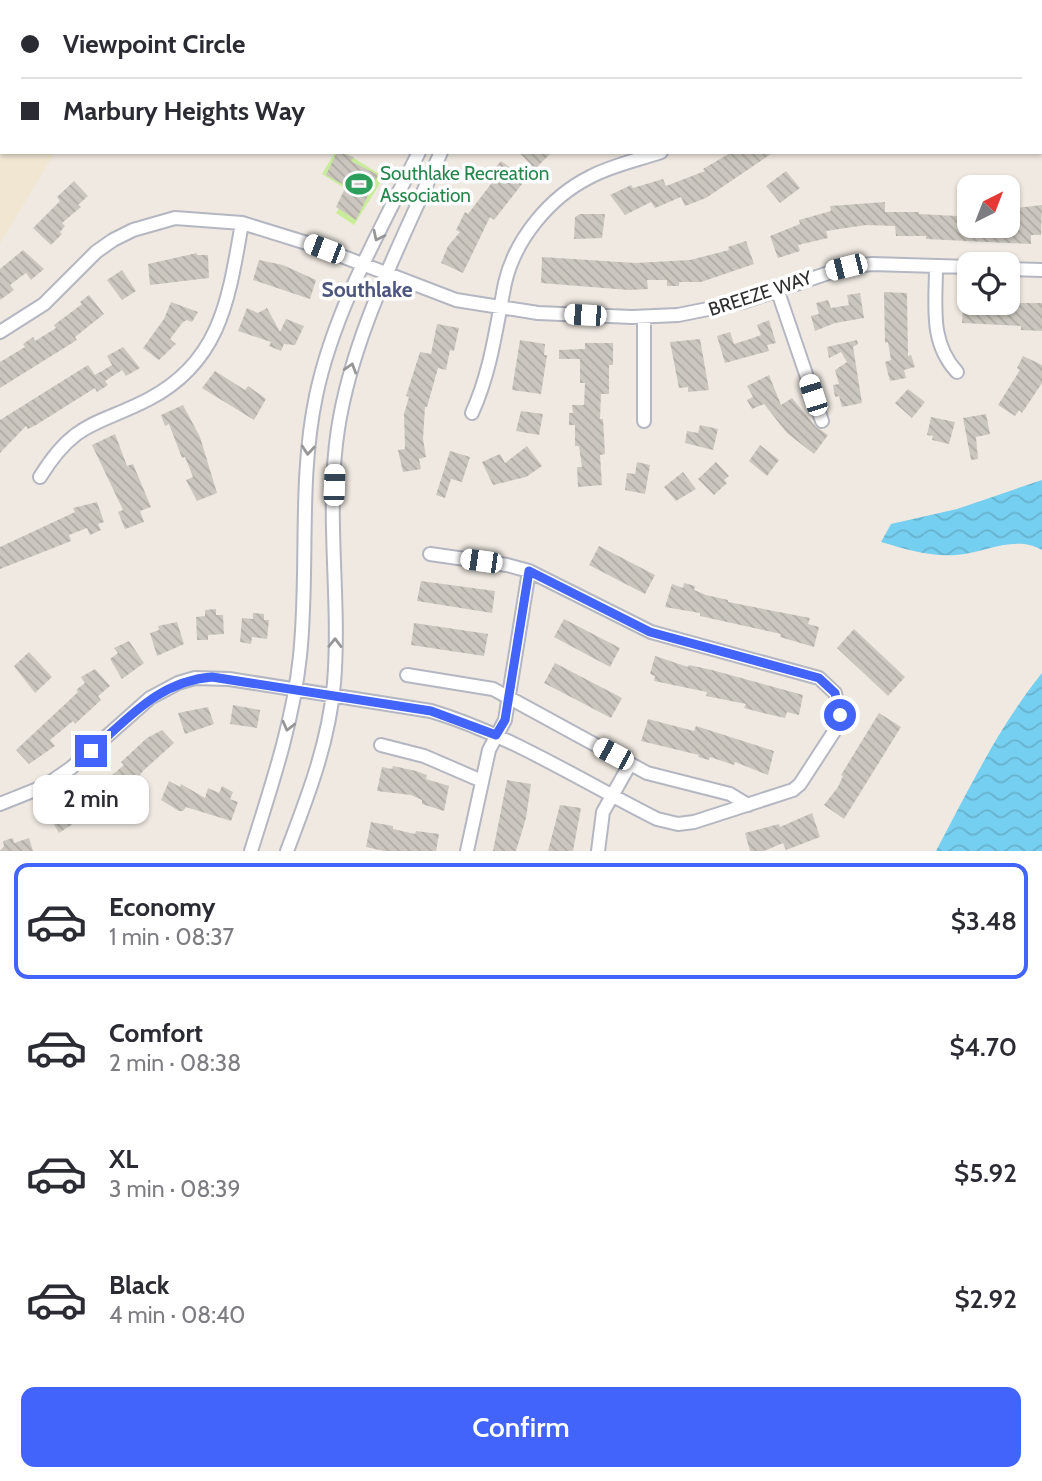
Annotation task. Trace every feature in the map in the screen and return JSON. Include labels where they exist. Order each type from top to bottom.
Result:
[{"type":"street","points":[[251,851],[279,760],[296,690],[300,654],[309,437],[321,375],[347,301],[418,154]]},
{"type":"street","points":[[287,851],[317,772],[332,696],[336,639],[333,503],[338,433],[353,361],[440,154]]},
{"type":"street","points":[[472,413],[486,381],[500,309],[514,257],[528,232],[550,206],[589,177],[655,154]]},
{"type":"street","name":"BREEZE WAY","points":[[0,332],[58,292],[96,252],[133,230],[175,218],[242,223],[310,244],[456,300],[500,309],[644,317],[711,310],[846,267],[872,264],[957,267]]},
{"type":"street","points":[[40,477],[52,457],[84,428],[164,390],[198,360],[210,344],[227,304],[242,223]]},
{"type":"street","points":[[936,266],[935,332],[940,349],[957,372]]},
{"type":"street","points":[[1020,269],[1042,270]]},
{"type":"street","points":[[777,289],[822,421]]},
{"type":"street","points":[[644,317],[644,421]]},
{"type":"street","points":[[0,804],[37,790],[72,768],[150,698],[178,683],[212,677],[431,711],[496,735],[657,819],[678,824],[694,822],[793,790],[837,727],[839,704],[828,685],[811,675],[650,632],[529,571],[507,565],[430,554]]},
{"type":"street","points":[[467,851],[489,750],[505,720],[529,571]]},
{"type":"street","points":[[407,675],[493,689],[647,774],[730,794],[748,805]]},
{"type":"street","points":[[381,745],[424,756],[482,781]]},
{"type":"street","points":[[598,851],[601,821],[611,796],[630,764]]},
{"type":"shaded area","points":[[0,154],[54,154],[0,243]]},
{"type":"green space","name":"Southlake Recreation Association","points":[[334,154],[347,154],[384,177],[354,225],[336,213],[349,191],[322,174]]},
{"type":"water","points":[[1042,480],[1042,550],[1010,544],[966,554],[937,555],[881,542],[891,524],[957,509]]},
{"type":"water","points":[[1042,673],[1042,851],[936,851],[998,737]]},
{"type":"building","name":"Southlake Recreation Association","points":[[336,154],[344,154],[354,157],[351,161],[378,175],[356,220],[336,207],[346,186],[326,175]]},
{"type":"building","points":[[521,154],[550,154],[535,169]]},
{"type":"building","points":[[729,154],[771,154],[706,198],[685,206],[681,197],[655,208],[651,202],[625,215],[610,195],[631,185],[633,188],[663,179],[666,186],[705,171],[703,169]]},
{"type":"building","points":[[501,161],[526,179],[494,220],[490,217],[463,273],[441,263],[448,246],[460,232],[456,230],[465,212],[468,214],[494,180],[499,172],[494,169]]},
{"type":"building","points":[[786,171],[800,188],[780,203],[766,186]]},
{"type":"building","points":[[74,181],[88,196],[78,205],[81,207],[62,223],[65,226],[60,232],[62,234],[51,245],[33,228],[60,201],[57,197]]},
{"type":"building","points":[[885,202],[885,212],[957,216],[957,238],[1020,238],[1020,208],[1042,205],[1041,235],[1031,235],[1031,244],[926,239],[926,236],[896,236],[895,226],[866,225],[826,231],[828,238],[798,245],[800,251],[778,258],[770,236],[800,224],[799,220],[831,211],[830,206]]},
{"type":"building","points":[[580,214],[605,214],[602,238],[574,239],[575,217]]},
{"type":"building","points":[[746,241],[754,264],[701,282],[679,282],[679,286],[667,286],[667,280],[647,280],[648,289],[629,290],[541,283],[542,257],[635,263],[690,260],[729,250],[728,247]]},
{"type":"building","points":[[23,250],[44,269],[31,280],[26,273],[10,285],[14,290],[0,300],[0,269]]},
{"type":"building","points":[[197,253],[208,255],[209,278],[150,285],[148,264]]},
{"type":"building","points":[[259,260],[283,265],[316,280],[310,299],[253,280]]},
{"type":"building","points":[[122,270],[136,291],[122,300],[107,280]]},
{"type":"building","points":[[884,292],[907,293],[908,356],[911,355],[915,367],[904,370],[906,378],[890,381],[885,362],[891,360],[888,342],[885,343]]},
{"type":"building","points":[[860,293],[864,318],[835,323],[815,331],[811,316],[819,314],[816,303],[828,300],[831,308],[849,305],[847,295]]},
{"type":"building","points":[[89,295],[104,314],[75,337],[77,340],[0,388],[0,362],[25,347],[23,344],[33,337],[35,341],[56,328],[54,325],[82,304],[80,302]]},
{"type":"building","points":[[171,302],[198,312],[192,322],[183,322],[170,339],[176,344],[159,360],[143,348],[164,319]]},
{"type":"building","points":[[1020,303],[1042,303],[1042,331],[1021,330],[1021,326],[962,323],[962,315],[1020,315]]},
{"type":"building","points":[[247,308],[258,313],[267,308],[280,332],[286,319],[304,326],[295,345],[284,344],[281,351],[269,346],[271,342],[238,331]]},
{"type":"building","points":[[769,320],[776,343],[767,345],[769,351],[725,363],[717,336],[730,332],[734,344],[761,335],[757,325]]},
{"type":"building","points":[[437,324],[459,328],[454,351],[450,350],[446,370],[438,368],[425,407],[423,439],[426,457],[419,459],[421,469],[403,472],[398,450],[405,449],[404,414],[409,397],[406,396],[420,352],[431,354]]},
{"type":"building","points":[[700,339],[709,390],[688,392],[688,387],[679,388],[670,342]]},
{"type":"building","points":[[520,340],[545,344],[544,355],[547,355],[541,394],[512,390]]},
{"type":"building","points":[[857,340],[858,344],[853,347],[862,403],[842,407],[839,396],[835,397],[833,385],[839,384],[835,370],[847,362],[841,352],[829,358],[827,347]]},
{"type":"building","points":[[585,343],[613,343],[613,365],[609,365],[609,394],[601,394],[600,419],[603,419],[605,454],[600,455],[602,485],[578,487],[577,467],[582,467],[579,446],[575,446],[575,425],[569,425],[569,413],[573,413],[572,405],[584,405],[585,383],[580,383],[580,359],[559,359],[559,350],[585,349]]},
{"type":"building","points":[[123,347],[140,368],[126,376],[122,370],[105,381],[108,385],[97,392],[95,388],[36,425],[28,429],[26,426],[0,453],[0,420],[88,365],[95,375],[112,365],[107,356]]},
{"type":"building","points":[[1023,356],[1042,365],[1042,383],[1022,413],[1019,410],[1015,416],[998,405],[1020,370],[1017,368]]},
{"type":"building","points":[[215,371],[245,390],[248,386],[266,399],[254,420],[202,388]]},
{"type":"building","points":[[769,375],[781,405],[792,398],[816,427],[828,435],[814,454],[787,433],[764,404],[752,409],[747,400],[753,397],[747,386]]},
{"type":"building","points":[[908,389],[925,402],[912,418],[895,403]]},
{"type":"building","points":[[183,405],[200,437],[217,493],[197,501],[186,480],[193,477],[185,457],[182,458],[169,424],[165,426],[161,415]]},
{"type":"building","points":[[521,411],[543,414],[539,435],[516,431]]},
{"type":"building","points":[[986,414],[990,434],[976,437],[978,459],[971,460],[963,418]]},
{"type":"building","points":[[931,417],[955,422],[949,444],[932,440],[933,436],[927,435]]},
{"type":"building","points":[[700,425],[718,429],[713,450],[685,443],[687,431],[698,433]]},
{"type":"building","points":[[115,434],[127,466],[133,464],[151,507],[140,511],[144,522],[125,529],[118,512],[123,510],[92,445]]},
{"type":"building","points":[[760,445],[779,460],[767,476],[749,461]]},
{"type":"building","points":[[527,446],[542,466],[526,477],[493,485],[482,462],[500,454],[505,463]]},
{"type":"building","points":[[450,451],[470,457],[462,482],[451,479],[445,498],[436,495]]},
{"type":"building","points":[[637,462],[650,465],[645,494],[625,490],[627,473],[635,474]]},
{"type":"building","points":[[716,462],[729,476],[724,480],[727,483],[714,495],[698,479]]},
{"type":"building","points":[[683,472],[696,489],[676,501],[664,487]]},
{"type":"building","points":[[97,502],[104,522],[98,524],[101,530],[90,535],[87,528],[69,535],[71,541],[0,569],[0,547],[75,512],[73,508]]},
{"type":"building","points":[[599,546],[655,575],[645,594],[589,565]]},
{"type":"building","points":[[421,581],[495,591],[492,613],[417,601]]},
{"type":"building","points":[[684,583],[695,586],[694,590],[728,602],[810,618],[808,624],[819,627],[814,647],[780,637],[781,634],[665,607],[672,584],[683,588]]},
{"type":"building","points":[[216,609],[216,615],[223,615],[224,634],[208,635],[208,640],[197,640],[196,617],[205,616],[205,610]]},
{"type":"building","points":[[253,613],[264,614],[264,620],[269,620],[267,639],[252,637],[251,644],[240,642],[242,618],[253,619]]},
{"type":"building","points":[[564,619],[620,648],[610,667],[554,637]]},
{"type":"building","points":[[177,622],[184,644],[157,656],[150,633],[159,630],[158,626]]},
{"type":"building","points":[[414,623],[488,634],[484,656],[411,645]]},
{"type":"building","points":[[854,629],[905,677],[888,696],[837,648]]},
{"type":"building","points":[[129,641],[144,663],[122,679],[110,659],[118,653],[114,648]]},
{"type":"building","points":[[29,652],[52,677],[35,693],[14,666]]},
{"type":"building","points":[[655,656],[688,667],[689,665],[712,670],[803,695],[799,715],[787,712],[785,718],[763,713],[744,708],[746,704],[706,696],[707,692],[654,681],[655,676],[650,674]]},
{"type":"building","points":[[555,663],[622,698],[611,718],[544,683]]},
{"type":"building","points":[[95,669],[110,686],[98,696],[101,700],[75,724],[73,721],[50,740],[55,746],[29,764],[16,750],[78,692],[76,690],[85,683],[81,677]]},
{"type":"building","points":[[233,705],[260,710],[257,728],[230,724]]},
{"type":"building","points":[[208,707],[214,724],[185,734],[178,713]]},
{"type":"building","points":[[879,713],[901,727],[844,819],[824,805],[838,787],[843,776],[841,775]]},
{"type":"building","points":[[648,719],[694,731],[696,726],[774,751],[768,775],[735,762],[734,765],[710,757],[709,760],[698,757],[699,755],[641,741]]},
{"type":"building","points":[[162,730],[174,743],[143,771],[131,788],[129,786],[124,789],[111,776],[124,765],[121,762],[147,738]]},
{"type":"building","points":[[393,766],[416,771],[427,775],[426,779],[449,786],[444,811],[422,804],[422,800],[411,795],[377,791],[382,767],[392,769]]},
{"type":"building","points":[[507,780],[531,784],[526,818],[516,851],[493,851]]},
{"type":"building","points":[[169,781],[180,787],[181,784],[205,798],[208,788],[219,793],[222,786],[233,792],[230,799],[238,802],[231,821],[186,807],[179,811],[161,800]]},
{"type":"building","points":[[71,800],[82,818],[59,833],[50,818]]},
{"type":"building","points":[[560,805],[581,808],[573,851],[548,851]]},
{"type":"building","points":[[812,813],[820,837],[786,850],[783,843],[764,851],[750,851],[745,833],[779,824],[780,827]]},
{"type":"building","points":[[371,822],[415,834],[416,831],[439,834],[436,851],[384,851],[366,847]]},
{"type":"building","points":[[13,838],[14,843],[29,838],[33,851],[0,851],[4,846],[3,841]]},
{"type":"place","name":"Southlake Recreation Association","points":[[359,184]]},
{"type":"district","name":"Southlake","points":[[367,290]]},
{"type":"route","points":[[91,751],[162,690],[194,678],[212,677],[431,711],[496,735],[505,720],[529,571],[650,632],[819,678],[835,693],[840,715]]}]
